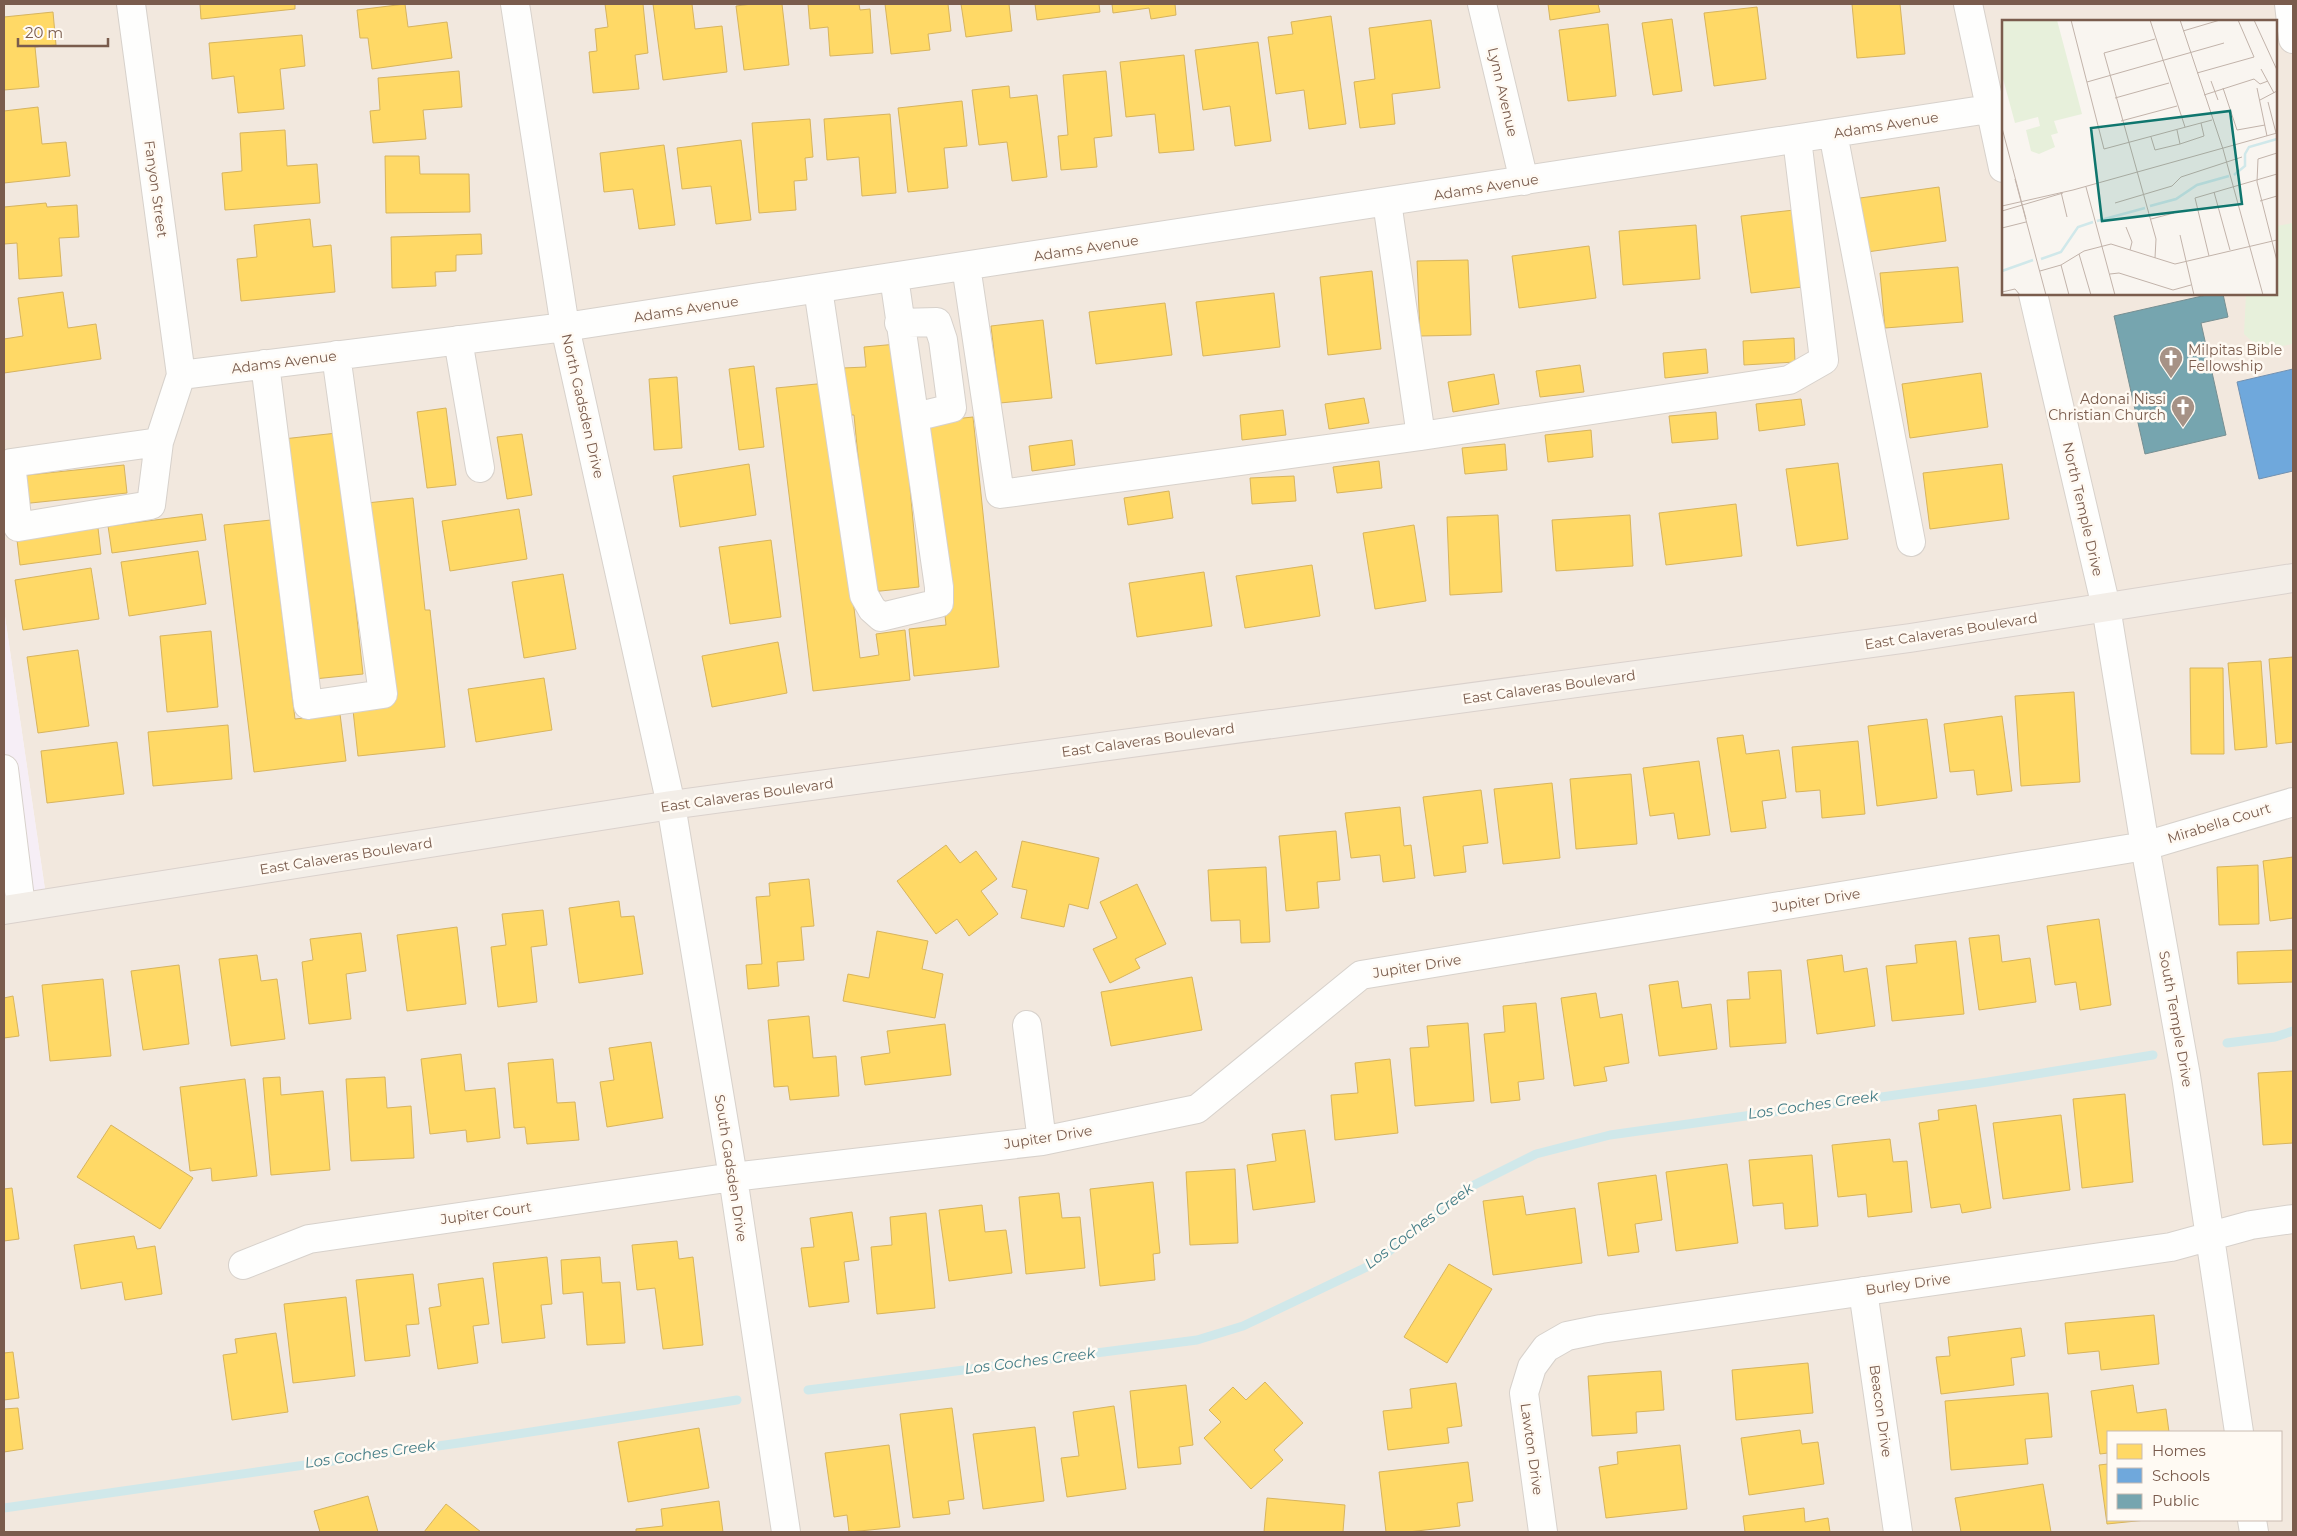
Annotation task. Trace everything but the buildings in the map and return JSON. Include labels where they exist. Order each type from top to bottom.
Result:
[{"type":"main road","name":"East Calaveras Boulevard","points":[[12,909],[671,805],[1890,641],[2293,578]]},
{"type":"street","name":"Fanyon Street","points":[[131,4],[181,375]]},
{"type":"street","name":"North Gadsden Drive","points":[[515,4],[565,327],[671,805]]},
{"type":"street","name":"Lynn Avenue","points":[[1482,4],[1524,181]]},
{"type":"street","points":[[1968,4],[2002,163]]},
{"type":"street","points":[[2288,4],[2293,39]]},
{"type":"street","name":"Adams Avenue","points":[[181,375],[565,327],[1990,109]]},
{"type":"street","points":[[1833,133],[1911,542]]},
{"type":"street","points":[[966,266],[1000,494],[1422,436],[1789,380],[1824,360],[1797,139]]},
{"type":"street","points":[[1387,202],[1422,436]]},
{"type":"street","points":[[818,289],[864,595],[872,609],[880,616],[939,603],[939,587],[915,418],[899,323],[894,277]]},
{"type":"street","name":"North Temple Drive","points":[[2033,295],[2106,607]]},
{"type":"street","points":[[899,323],[937,322],[943,340],[952,408],[915,418]]},
{"type":"street","points":[[458,340],[480,468]]},
{"type":"street","points":[[265,364],[308,705],[383,694],[336,356]]},
{"type":"street","points":[[159,442],[10,463],[18,527],[151,505],[159,442],[181,375]]},
{"type":"street","name":"South Temple Drive","points":[[2106,607],[2145,846],[2186,1076],[2240,1431]]},
{"type":"street","points":[[4,769],[12,909]]},
{"type":"street","name":"Mirabella Court","points":[[2145,846],[2293,802]]},
{"type":"street","name":"South Gadsden Drive","points":[[671,805],[733,1177],[786,1532]]},
{"type":"street","name":"Jupiter Drive","points":[[733,1177],[1042,1141],[1197,1109],[1361,975],[2145,846]]},
{"type":"street","points":[[1027,1024],[1042,1141]]},
{"type":"street","name":"Jupiter Court","points":[[243,1266],[309,1240],[733,1177]]},
{"type":"street","name":"Burley Drive","points":[[1532,1367],[1546,1348],[1567,1336],[1601,1329],[2172,1247],[2251,1225],[2293,1219]]},
{"type":"street","name":"Beacon Drive","points":[[1863,1291],[1898,1532]]},
{"type":"street","name":"Lawton Drive","points":[[1532,1367],[1524,1393],[1543,1532]]},
{"type":"shaded area","points":[[4,4],[2293,4],[2293,1532],[4,1532],[4,910],[47,903],[4,610]]},
{"type":"shaded area","points":[[4,610],[47,903],[4,910]]},
{"type":"green space","points":[[2293,223],[2293,344],[2261,350],[2244,334],[2246,295],[2277,295],[2277,226]]},
{"type":"waterway","name":"Los Coches Creek","points":[[2227,1043],[2275,1037],[2293,1031]]},
{"type":"waterway","name":"Los Coches Creek","points":[[808,1390],[1197,1340],[1243,1326],[1373,1264],[1468,1188],[1536,1154],[1610,1135],[1988,1082],[2153,1055]]},
{"type":"waterway","name":"Los Coches Creek","points":[[4,1508],[466,1442],[737,1400]]},
{"type":"place","name":"Milpitas Bible Fellowship","points":[[2171,379]]},
{"type":"place","name":"Adonai Nissi Christian Church","points":[[2183,428]]}]
